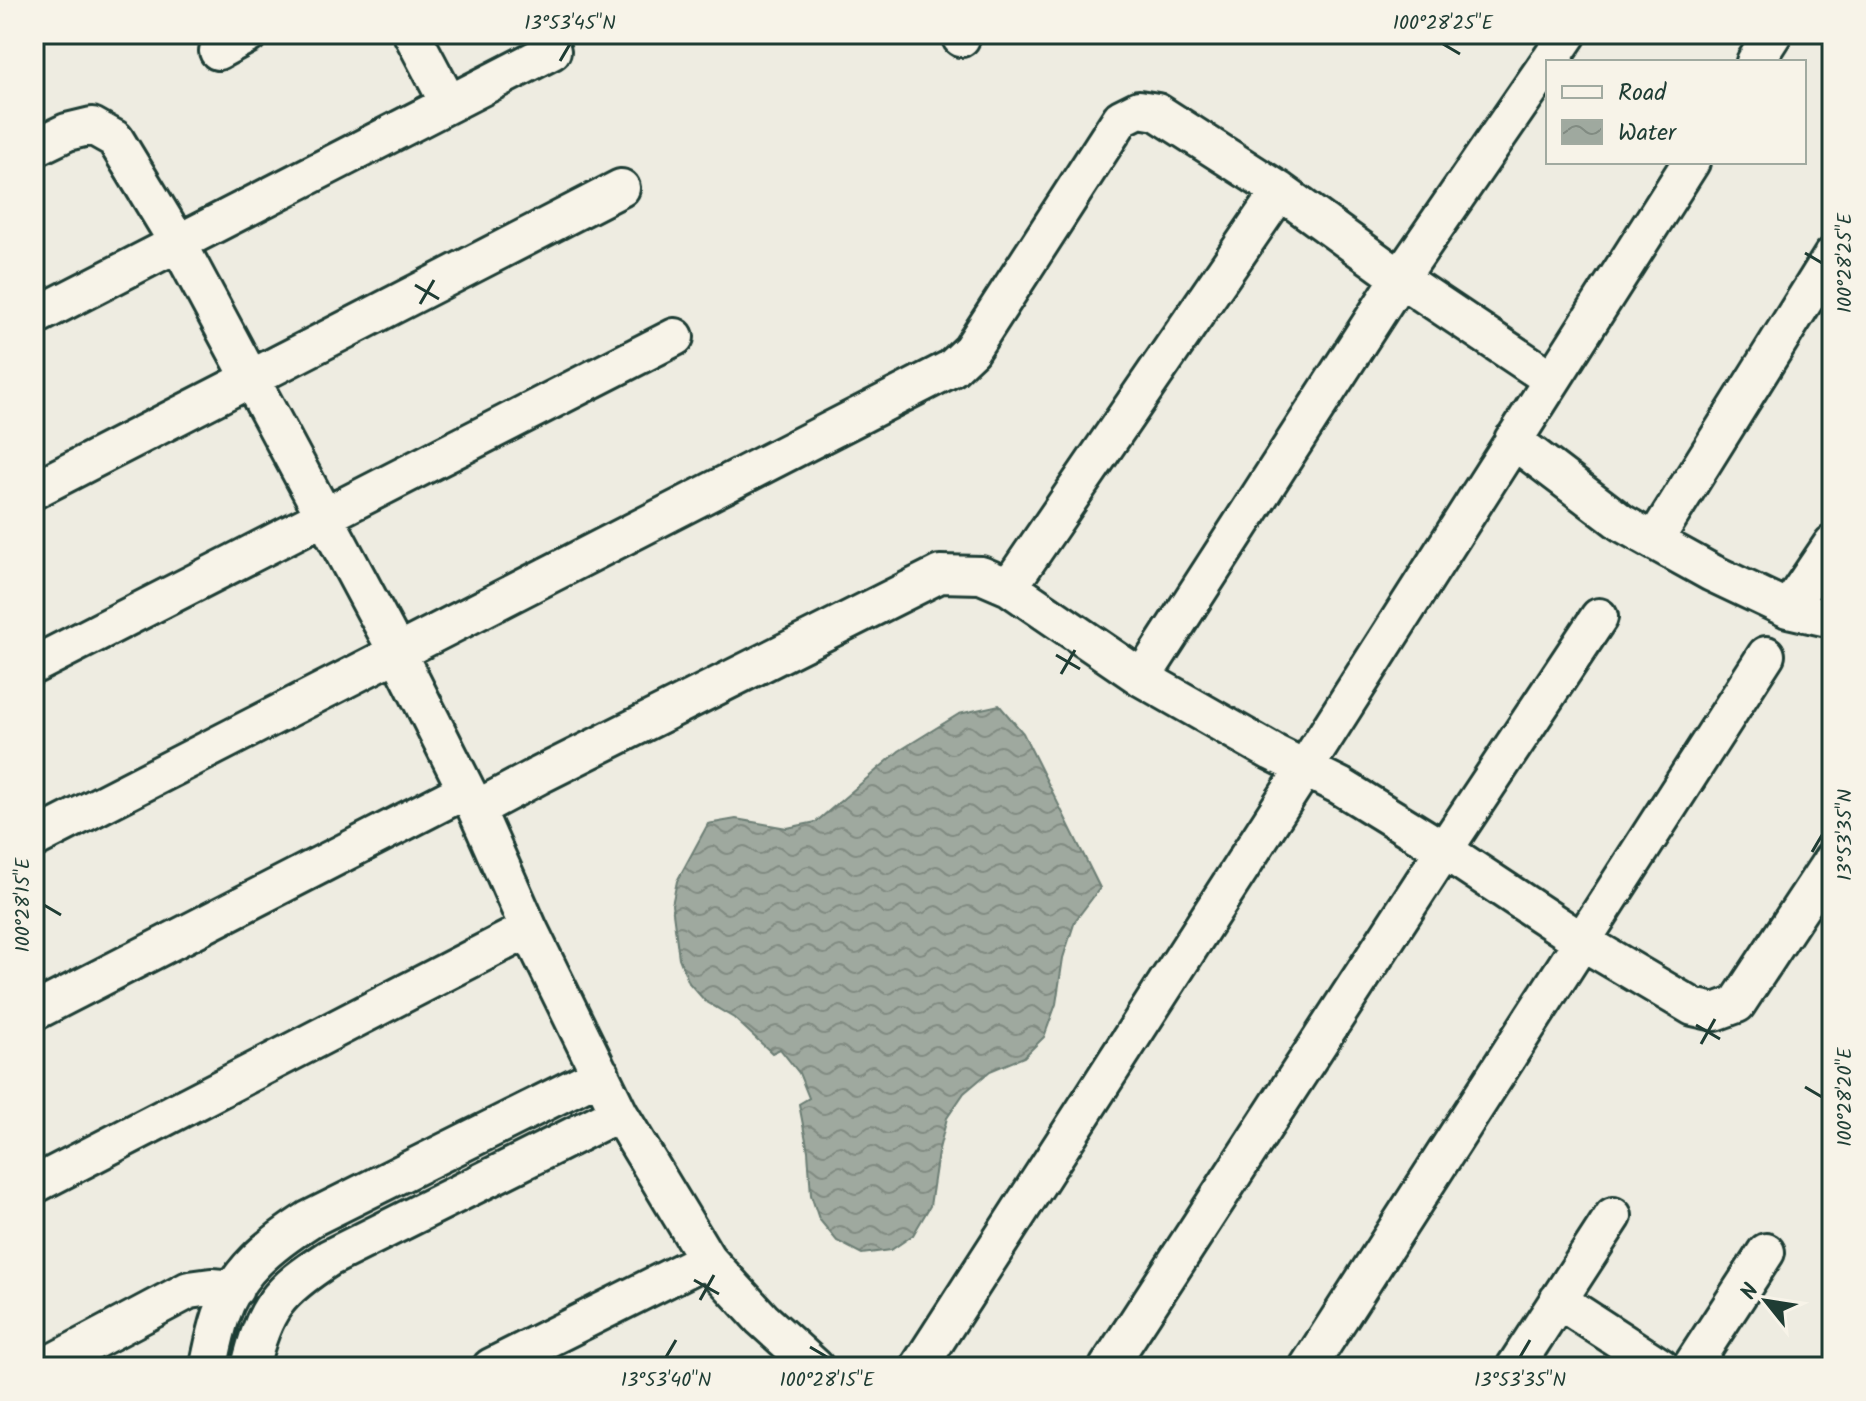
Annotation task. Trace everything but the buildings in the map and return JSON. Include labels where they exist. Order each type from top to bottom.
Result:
[{"type":"street","points":[[412,34],[449,104]]},
{"type":"street","points":[[1550,60],[1568,34]]},
{"type":"street","points":[[1756,60],[1773,34]]},
{"type":"street","points":[[34,317],[552,51]]},
{"type":"street","points":[[1142,678],[1400,278],[1546,66]]},
{"type":"street","points":[[34,839],[952,368],[971,350],[1121,118],[1139,109],[1157,112],[1280,191],[1400,278],[1551,379]]},
{"type":"street","points":[[34,148],[67,132],[92,126],[115,139],[178,243],[397,652],[471,800],[529,929],[619,1113],[707,1259],[762,1319],[815,1367]]},
{"type":"street","points":[[919,1367],[1690,164]]},
{"type":"street","points":[[34,490],[621,188]]},
{"type":"street","points":[[1009,587],[1280,191]]},
{"type":"street","points":[[1654,541],[1832,256]]},
{"type":"street","points":[[34,665],[675,337]]},
{"type":"street","points":[[1513,440],[1622,523],[1654,541],[1788,609],[1832,619]]},
{"type":"street","points":[[1788,609],[1832,544]]},
{"type":"street","points":[[34,1012],[471,800],[538,776],[940,574],[981,575],[1009,587],[1142,678],[1272,752],[1340,786],[1583,942],[1693,1007],[1715,1012],[1737,1004],[1832,860]]},
{"type":"street","points":[[1108,1367],[1599,617]]},
{"type":"street","points":[[1308,1367],[1766,655]]},
{"type":"street","points":[[34,1185],[529,929]]},
{"type":"street","points":[[211,1367],[221,1315],[243,1274],[274,1243],[310,1219],[601,1074]]},
{"type":"street","points":[[250,1367],[258,1332],[275,1302],[299,1277],[329,1258],[619,1113]]},
{"type":"street","points":[[1515,1367],[1613,1216]]},
{"type":"street","points":[[1691,1367],[1766,1252]]},
{"type":"street","points":[[491,1367],[707,1259]]},
{"type":"street","points":[[44,1367],[189,1290],[211,1287],[235,1289]]},
{"type":"street","points":[[1558,1300],[1661,1367]]},
{"type":"water","points":[[999,705],[1023,733],[1100,888],[1075,921],[1063,958],[1056,1004],[1044,1037],[1024,1057],[990,1071],[964,1093],[947,1118],[930,1206],[913,1235],[891,1250],[862,1254],[837,1241],[819,1219],[811,1195],[808,1151],[799,1104],[809,1098],[799,1073],[780,1049],[772,1053],[734,1018],[705,1001],[689,983],[679,958],[672,905],[677,881],[708,824],[736,819],[787,828],[816,822],[899,751],[959,714]]}]
